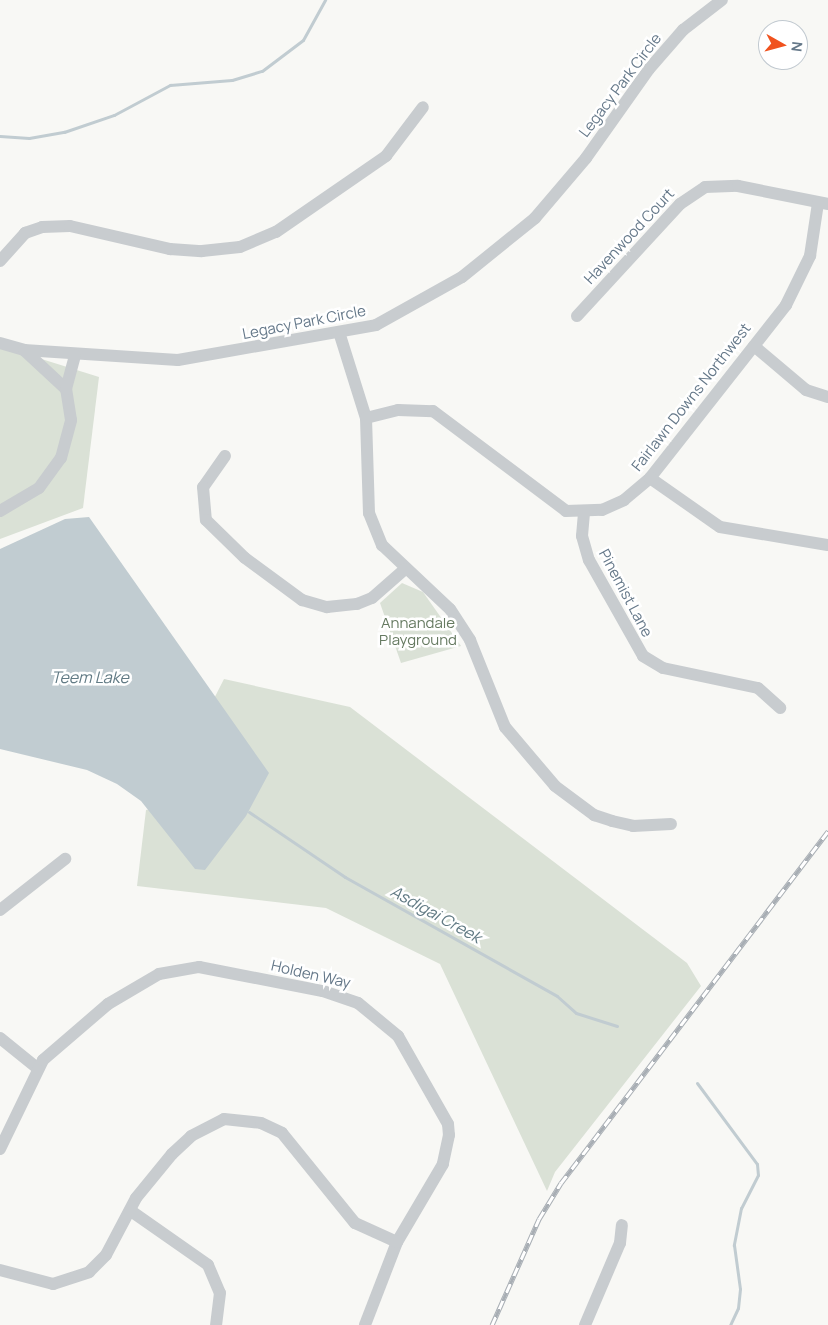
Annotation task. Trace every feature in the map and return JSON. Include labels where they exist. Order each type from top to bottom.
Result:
[{"type":"street","name":"Legacy Park Circle","points":[[0,343],[24,350],[75,355],[178,360],[376,325],[414,306],[462,277],[535,218],[666,50],[722,0]]},
{"type":"street","points":[[0,261],[25,233],[42,227],[70,226],[170,248],[202,252],[240,247],[276,232],[374,165],[402,140],[424,107]]},
{"type":"street","name":"Havenwood Court","points":[[576,316],[691,194],[705,187],[738,186],[823,203]]},
{"type":"street","name":"Fairlawn Downs Northwest","points":[[366,418],[398,410],[433,411],[556,508],[584,513],[624,500],[650,478],[754,346],[801,278],[810,256],[823,203]]},
{"type":"street","points":[[339,332],[366,418],[371,524],[382,545],[404,569],[425,583],[459,621],[500,718],[519,748],[555,786],[594,815],[612,821],[633,826],[671,824]]},
{"type":"street","points":[[754,346],[806,390],[828,397]]},
{"type":"street","points":[[24,350],[66,389]]},
{"type":"street","points":[[0,511],[39,488],[61,458],[71,420],[66,389],[75,355]]},
{"type":"street","points":[[225,456],[203,487],[206,520],[239,553],[302,600],[327,607],[357,604],[372,598],[404,569]]},
{"type":"street","points":[[650,478],[720,526],[828,545]]},
{"type":"street","name":"Pinemist Lane","points":[[584,513],[582,536],[589,560],[643,656],[663,668],[758,688],[780,708]]},
{"type":"street","points":[[0,910],[65,859]]},
{"type":"street","name":"Holden Way","points":[[0,1150],[37,1068],[127,990],[182,968],[199,967],[314,989],[358,1002],[398,1036],[448,1124],[443,1164],[397,1242],[365,1325]]},
{"type":"street","points":[[0,1038],[37,1068]]},
{"type":"street","points":[[0,1270],[35,1282],[63,1284],[77,1279],[106,1255],[147,1183],[191,1136],[224,1119],[248,1120],[282,1133],[355,1223],[397,1242]]},
{"type":"street","points":[[131,1211],[208,1265],[220,1293],[216,1325]]},
{"type":"street","points":[[585,1325],[620,1242],[622,1225]]},
{"type":"green space","points":[[0,346],[99,377],[83,508],[0,539]]},
{"type":"green space","name":"Annandale Playground","points":[[402,583],[423,592],[461,646],[401,663],[380,603]]},
{"type":"green space","points":[[224,679],[350,707],[687,963],[701,986],[555,1172],[547,1191],[440,964],[326,908],[137,886],[146,810],[225,791],[197,732]]},
{"type":"water","name":"Teem Lake","points":[[89,517],[269,773],[246,816],[205,870],[195,869],[141,801],[117,784],[87,770],[0,749],[0,549],[65,519]]},
{"type":"waterway","points":[[0,136],[29,138],[64,132],[114,115],[170,85],[232,80],[262,71],[303,40],[325,0]]},
{"type":"waterway","name":"Asdigai Creek","points":[[249,812],[345,877],[557,996],[576,1013],[617,1026]]},
{"type":"waterway","name":"Asdigai Creek","points":[[697,1083],[757,1164],[758,1175],[741,1208],[734,1245],[740,1289],[738,1308],[730,1325]]},
{"type":"railway","points":[[492,1325],[539,1219],[561,1183],[828,831]]}]
